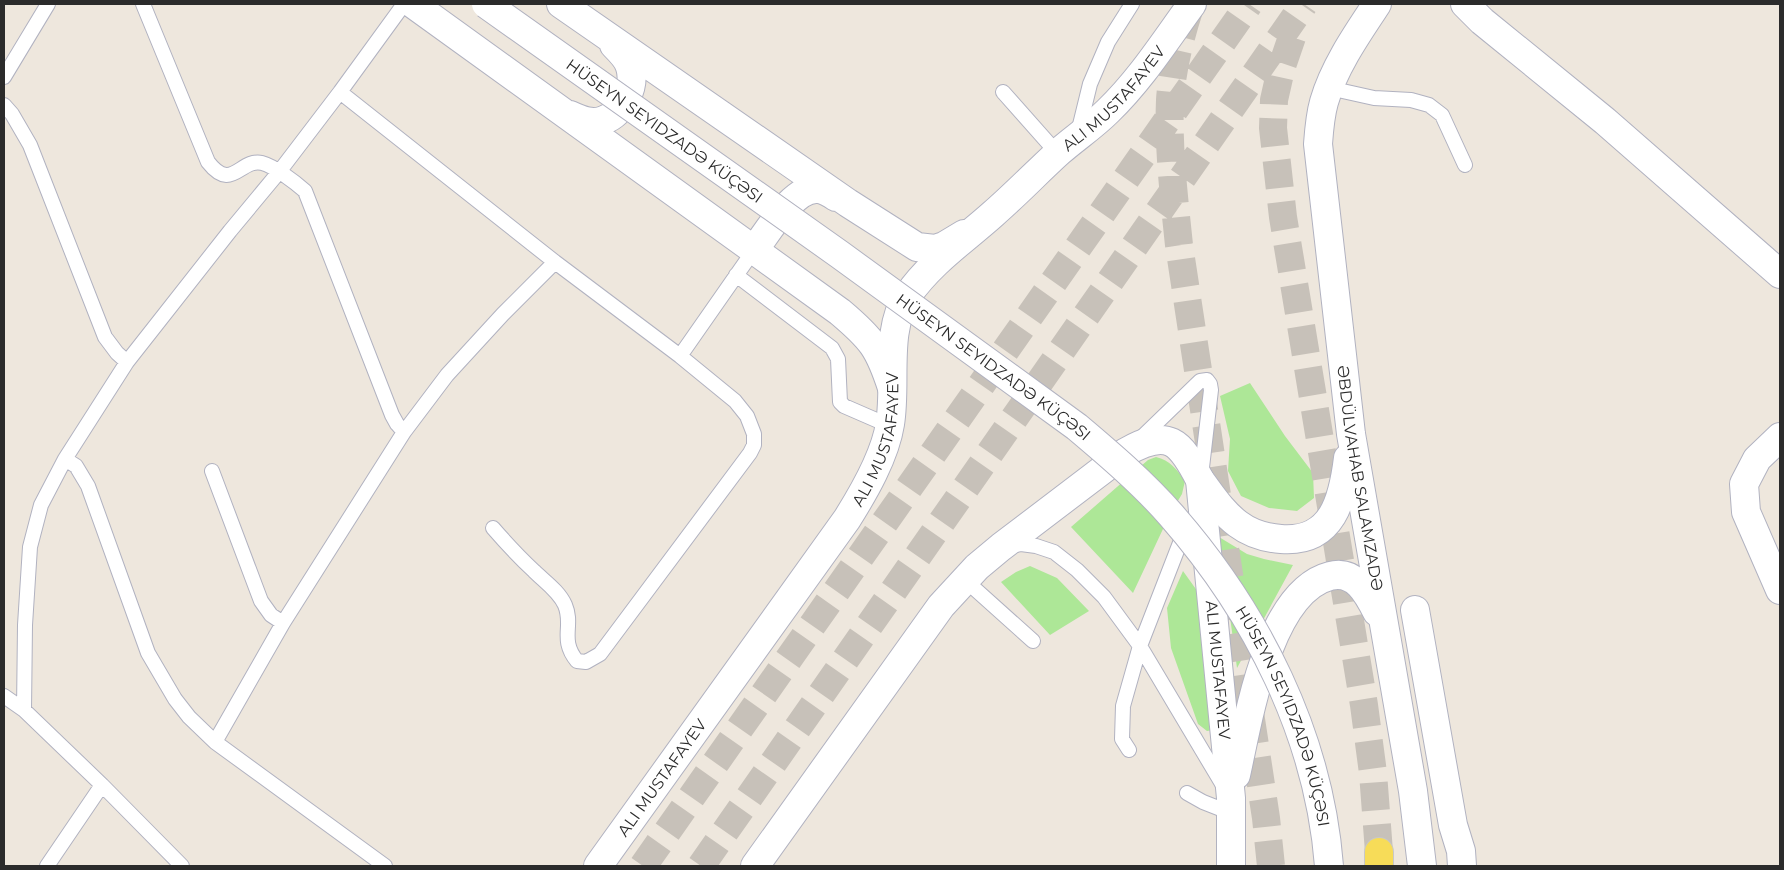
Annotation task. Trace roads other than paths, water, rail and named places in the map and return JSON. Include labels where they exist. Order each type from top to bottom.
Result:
[{"type":"main road","points":[[413,4],[840,312],[867,336],[877,349],[893,393]]},
{"type":"main road","name":"HÜSEYN SEYIDZADƏ KÜÇƏSI","points":[[486,4],[839,254],[1077,427],[1111,455],[1170,514],[1204,556],[1256,633],[1273,664],[1303,740],[1314,776],[1323,818],[1329,866]]},
{"type":"main road","points":[[561,4],[848,203],[917,246],[935,249],[955,240],[994,213]]},
{"type":"main road","points":[[598,866],[859,500],[875,467],[890,426],[893,393],[894,328],[907,297],[940,259],[1107,112],[1130,89],[1192,4]]},
{"type":"main road","name":"ƏBDÜLVAHAB SALAMZADƏ","points":[[1377,4],[1345,56],[1329,88],[1320,121],[1318,144],[1350,434],[1413,791],[1422,866]]},
{"type":"main road","points":[[1465,4],[1482,22],[1605,121],[1780,274]]},
{"type":"main road","points":[[547,101],[583,121],[596,122],[605,120],[622,105],[630,90],[632,80],[630,67],[627,60],[616,47],[596,29]]},
{"type":"main road","points":[[754,250],[791,201],[800,194],[808,190],[817,189],[826,191],[848,203]]},
{"type":"main road","points":[[755,866],[941,606],[964,580],[1001,547],[1126,452],[1140,444],[1155,439],[1165,439],[1173,443],[1182,450],[1200,480],[1226,513],[1251,532],[1270,538],[1288,540],[1311,534],[1322,527],[1334,513],[1340,502],[1344,487],[1350,434]]},
{"type":"main road","points":[[1780,437],[1756,459],[1744,484],[1746,512],[1780,590]]},
{"type":"main road","points":[[1200,480],[1231,806],[1231,866]]},
{"type":"main road","points":[[1231,806],[1257,684],[1270,645],[1286,615],[1298,598],[1308,587],[1321,578],[1333,575],[1346,575],[1361,585],[1384,626]]},
{"type":"main road","points":[[1415,610],[1453,825],[1461,851],[1462,866]]},
{"type":"lane","points":[[4,77],[48,4]]},
{"type":"lane","points":[[143,4],[208,162],[215,172],[223,176],[254,163],[262,163],[296,183],[304,191],[392,415],[404,432]]},
{"type":"lane","points":[[24,710],[25,624],[30,547],[41,505],[65,459],[128,362],[230,231],[279,172],[404,4]]},
{"type":"lane","points":[[1003,92],[1067,146],[1108,42],[1132,4]]},
{"type":"lane","points":[[1329,88],[1374,98],[1411,100],[1429,105],[1442,115],[1465,165]]},
{"type":"lane","points":[[340,92],[555,262],[680,356],[735,401],[747,416],[754,434],[754,445],[750,453],[600,654],[586,662],[578,660],[570,652],[567,635],[568,616],[566,606],[560,596],[493,528]]},
{"type":"lane","points":[[4,105],[12,114],[30,145],[105,336],[117,353],[128,362]]},
{"type":"lane","points":[[680,356],[754,250]]},
{"type":"lane","points":[[215,742],[283,623],[404,432],[447,375],[503,314],[555,262]]},
{"type":"lane","points":[[736,275],[832,348],[838,358],[840,402],[844,406],[890,426]]},
{"type":"lane","points":[[1126,452],[1200,381],[1206,380],[1210,384],[1211,390],[1200,480],[1192,514],[1140,646],[1122,706],[1122,739],[1129,750]]},
{"type":"lane","points":[[65,459],[76,466],[88,486],[148,653],[175,699],[189,717],[215,742],[385,866]]},
{"type":"lane","points":[[212,471],[261,601],[271,615],[283,623]]},
{"type":"lane","points":[[1001,547],[1021,544],[1036,546],[1054,552],[1077,570],[1104,597],[1140,646],[1231,806]]},
{"type":"lane","points":[[964,580],[1033,641]]},
{"type":"lane","points":[[4,696],[24,710],[182,866]]},
{"type":"lane","points":[[47,866],[102,785]]},
{"type":"lane","points":[[1187,793],[1204,802],[1231,806]]},
{"type":"tunnel","points":[[643,866],[1249,4]]},
{"type":"tunnel","points":[[701,866],[1304,4]]},
{"type":"tunnel","points":[[1189,10],[1177,54],[1170,100],[1173,191],[1179,245],[1266,818],[1271,866]]},
{"type":"tunnel","points":[[1292,37],[1281,69],[1274,100],[1273,128],[1283,217],[1364,705],[1373,773],[1379,852]]}]
